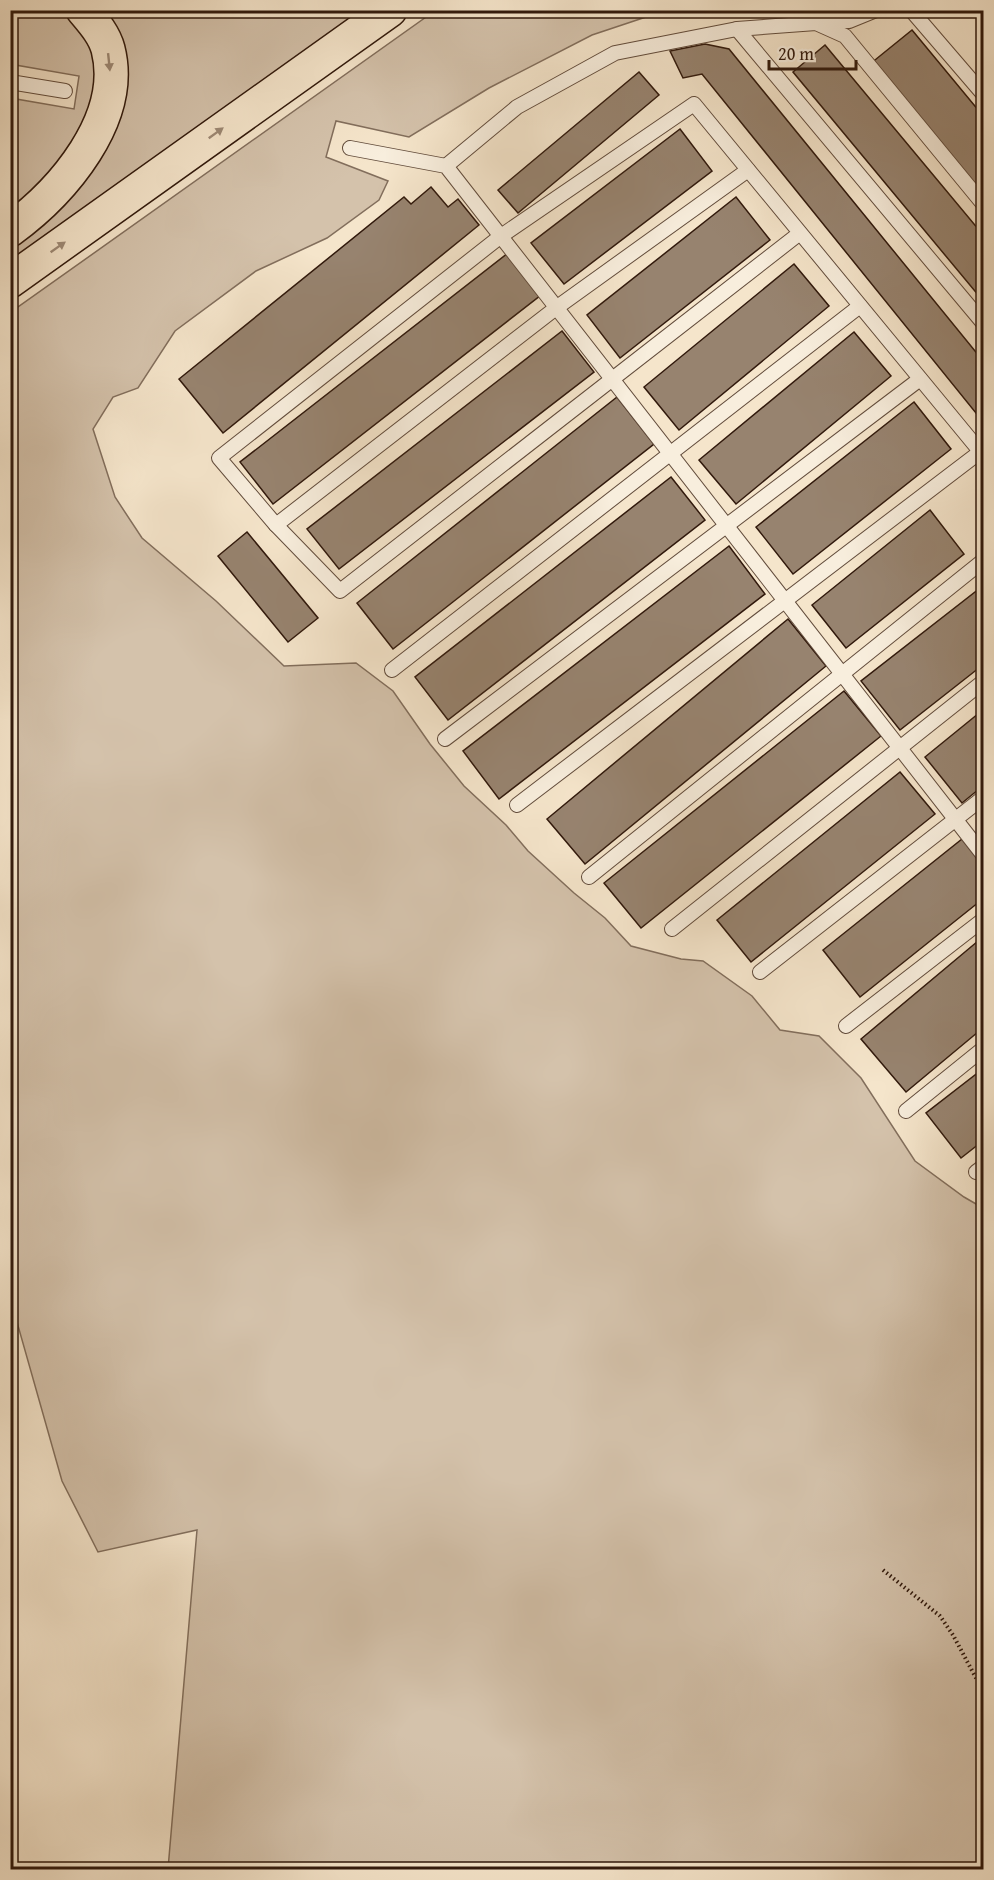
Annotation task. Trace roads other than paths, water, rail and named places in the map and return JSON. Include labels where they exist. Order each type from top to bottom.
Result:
[{"type":"main road","points":[[10,230],[49,199],[72,173],[99,126],[108,105],[111,78],[108,49],[98,28],[83,10]]},
{"type":"main road","points":[[10,281],[390,10]]},
{"type":"lane","points":[[446,166],[517,107],[615,53],[737,29],[849,21],[876,10]]},
{"type":"lane","points":[[911,10],[984,95]]},
{"type":"lane","points":[[816,23],[845,36],[984,205]]},
{"type":"lane","points":[[737,29],[984,324]]},
{"type":"lane","points":[[10,82],[66,91]]},
{"type":"lane","points":[[517,805],[982,454],[694,104],[501,236],[219,458],[276,525],[340,591],[800,233]]},
{"type":"lane","points":[[350,148],[446,166],[984,856]]},
{"type":"lane","points":[[276,525],[556,308],[748,170]]},
{"type":"lane","points":[[392,670],[860,306]]},
{"type":"lane","points":[[446,739],[920,379]]},
{"type":"lane","points":[[589,876],[984,560]]},
{"type":"lane","points":[[672,929],[984,681]]},
{"type":"lane","points":[[760,972],[984,797]]},
{"type":"lane","points":[[846,1026],[984,919]]},
{"type":"lane","points":[[906,1111],[984,1048]]}]
